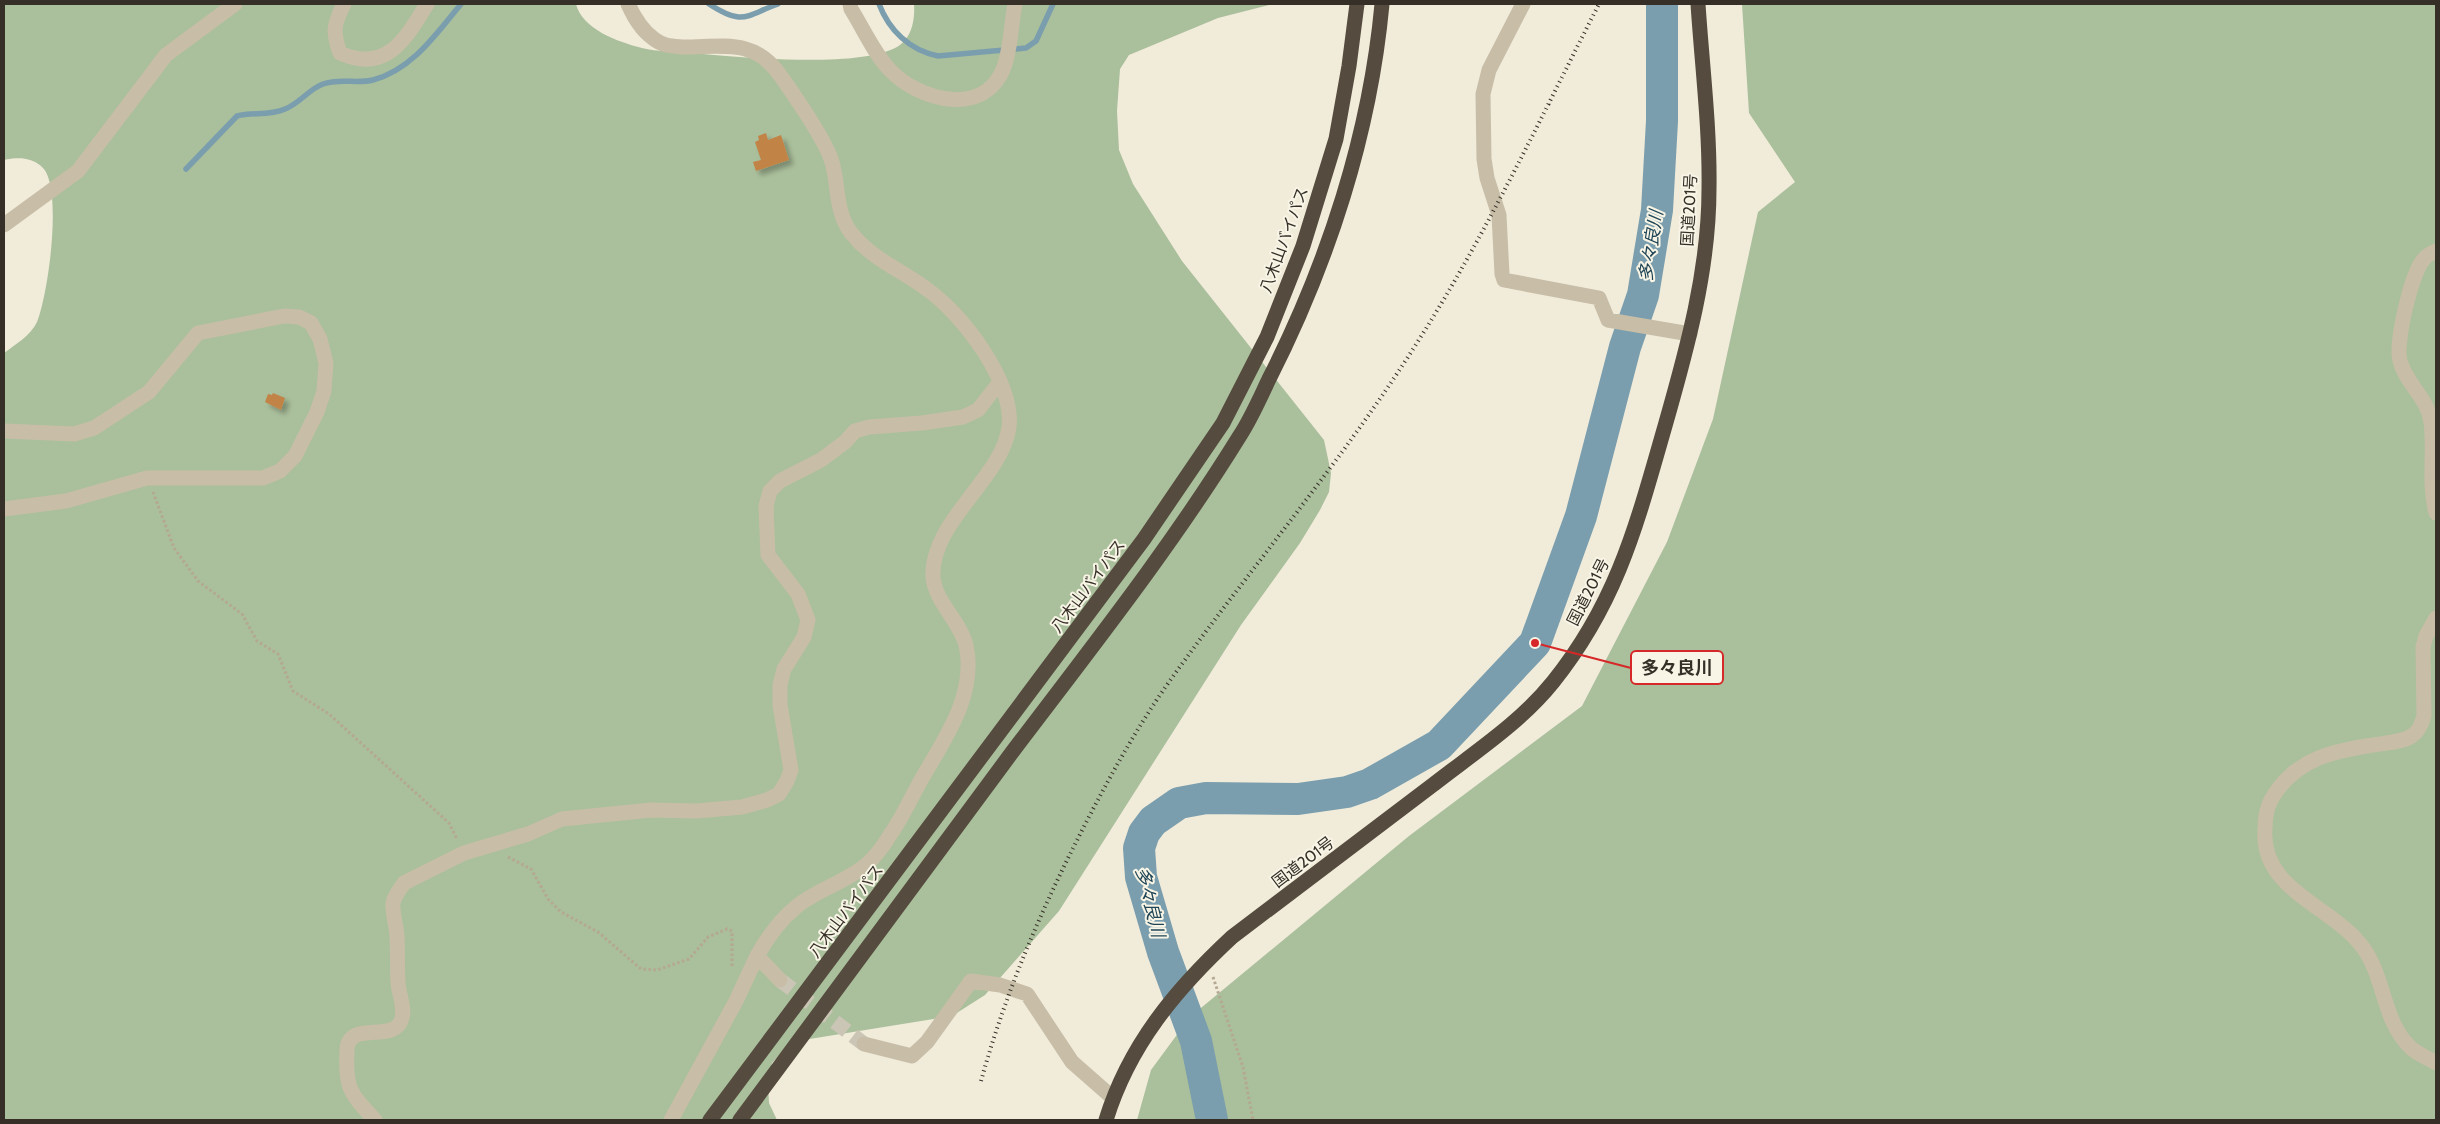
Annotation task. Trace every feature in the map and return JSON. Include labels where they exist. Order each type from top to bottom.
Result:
[{"type":"highway","name":"八木山バイパス","points":[[710,1120],[1138,547],[1223,423],[1267,337],[1303,246],[1336,139],[1349,66],[1357,4]]},
{"type":"highway","points":[[740,1120],[914,883],[1164,552],[1242,434],[1287,343],[1326,249],[1358,144],[1372,74],[1382,4]]},
{"type":"highway","name":"国道201号","points":[[1106,1120],[1113,1098],[1136,1049],[1166,1006],[1196,971],[1232,937],[1508,728],[1552,684],[1591,630],[1617,579],[1632,539],[1690,334],[1705,247],[1709,190],[1698,4]]},
{"type":"street","points":[[4,225],[78,171],[166,55],[235,4]]},
{"type":"street","points":[[344,4],[334,24],[335,40],[340,53],[367,60],[387,56],[405,40],[427,4]]},
{"type":"street","points":[[628,4],[640,26],[655,40],[668,46],[749,48],[762,54],[778,72],[824,144],[832,161],[842,218],[852,234],[874,255],[931,291],[950,311],[981,346],[1010,405],[1009,430],[999,453],[945,534],[935,555],[933,580],[941,599],[966,644],[968,667],[966,688],[959,712],[889,837],[866,865],[797,906],[769,934],[736,1000],[671,1120]]},
{"type":"street","points":[[850,4],[851,10],[889,70],[915,91],[965,101],[980,96],[995,84],[1004,67],[1015,4]]},
{"type":"street","points":[[1523,4],[1489,70],[1483,94],[1482,127],[1484,159],[1487,178],[1500,215],[1502,274],[1504,280],[1599,298],[1608,320],[1690,334]]},
{"type":"street","points":[[2436,251],[2424,258],[2414,276],[2399,347],[2399,360],[2403,370],[2426,405],[2431,422],[2430,485],[2436,513]]},
{"type":"street","points":[[4,431],[74,434],[94,428],[149,392],[198,333],[284,316],[299,317],[312,323],[320,338],[326,363],[324,391],[317,412],[294,456],[280,471],[263,478],[147,478],[66,501],[4,509]]},
{"type":"street","points":[[375,1120],[351,1094],[348,1084],[346,1048],[349,1040],[358,1034],[390,1030],[398,1026],[402,1020],[398,984],[398,937],[393,904],[398,891],[404,884],[464,853],[528,834],[562,819],[651,810],[696,811],[742,807],[767,800],[779,794],[787,782],[791,770],[780,705],[780,685],[784,669],[804,637],[808,620],[798,594],[768,555],[766,506],[770,491],[780,481],[821,460],[845,442],[855,431],[869,427],[903,425],[963,417],[978,410],[999,384]]},
{"type":"street","points":[[2436,618],[2426,636],[2423,647],[2424,716],[2421,726],[2413,735],[2401,740],[2344,749],[2314,759],[2296,769],[2281,783],[2270,802],[2266,816],[2264,836],[2266,852],[2272,866],[2283,880],[2348,932],[2364,948],[2373,965],[2392,1022],[2410,1048],[2436,1062]]},
{"type":"street","points":[[757,956],[780,980]]},
{"type":"street","points":[[864,1044],[912,1056],[928,1042],[971,982],[1000,985],[1027,994],[1072,1062],[1113,1098]]},
{"type":"path","points":[[147,478],[174,548],[198,581],[242,614],[257,641],[278,654],[293,691],[329,714],[449,823],[464,853]]},
{"type":"path","points":[[504,840],[504,852],[511,859],[531,869],[548,899],[561,912],[598,932],[641,969],[657,970],[689,960],[708,937],[727,929],[732,931],[734,955],[732,972]]},
{"type":"path","points":[[1208,959],[1243,1067],[1253,1120]]},
{"type":"green space","points":[[4,4],[576,4],[585,21],[602,33],[642,48],[767,59],[827,60],[879,54],[897,47],[909,34],[914,16],[914,4],[1273,4],[1218,18],[1129,55],[1120,69],[1117,111],[1119,150],[1133,184],[1182,261],[1324,440],[1331,473],[1329,492],[1300,543],[1241,625],[1059,911],[985,995],[952,1016],[791,1042],[772,1063],[768,1084],[769,1103],[777,1120],[4,1120],[4,353],[27,335],[37,322],[49,267],[53,219],[49,180],[43,168],[30,160],[14,158],[4,160]]},
{"type":"green space","points":[[1742,4],[2436,4],[2436,1120],[1137,1120],[1151,1070],[1190,1017],[1409,836],[1582,706],[1667,542],[1713,419],[1758,212],[1795,182],[1749,113]]},
{"type":"building","points":[[766,133],[768,140],[781,135],[789,160],[756,171],[753,162],[761,160],[755,142],[759,140],[758,136]]},
{"type":"building","points":[[273,393],[285,398],[281,410],[265,402],[268,394],[272,395]]},
{"type":"waterway","points":[[186,169],[237,116],[279,111],[290,107],[313,89],[323,84],[335,81],[373,80],[400,68],[423,49],[461,4]]},
{"type":"waterway","points":[[709,4],[720,11],[737,17],[751,15],[778,4]]},
{"type":"waterway","points":[[879,4],[888,22],[901,38],[918,49],[938,56],[1026,48],[1036,41],[1053,4]]},
{"type":"waterway","name":"多々良川","points":[[1212,1120],[1196,1041],[1163,952],[1141,877],[1139,848],[1144,833],[1153,821],[1179,803],[1206,798],[1298,799],[1347,792],[1370,784],[1439,745],[1535,643],[1581,516],[1625,347],[1643,295],[1657,210],[1662,121],[1662,4]]},
{"type":"tunnel","points":[[780,980],[864,1044]]},
{"type":"railway","points":[[981,1081],[991,1046],[1028,945],[1073,847],[1119,761],[1174,675],[1358,430],[1441,305],[1488,220],[1599,4]]},
{"type":"place","name":"多々良川","points":[[1535,643]]}]
